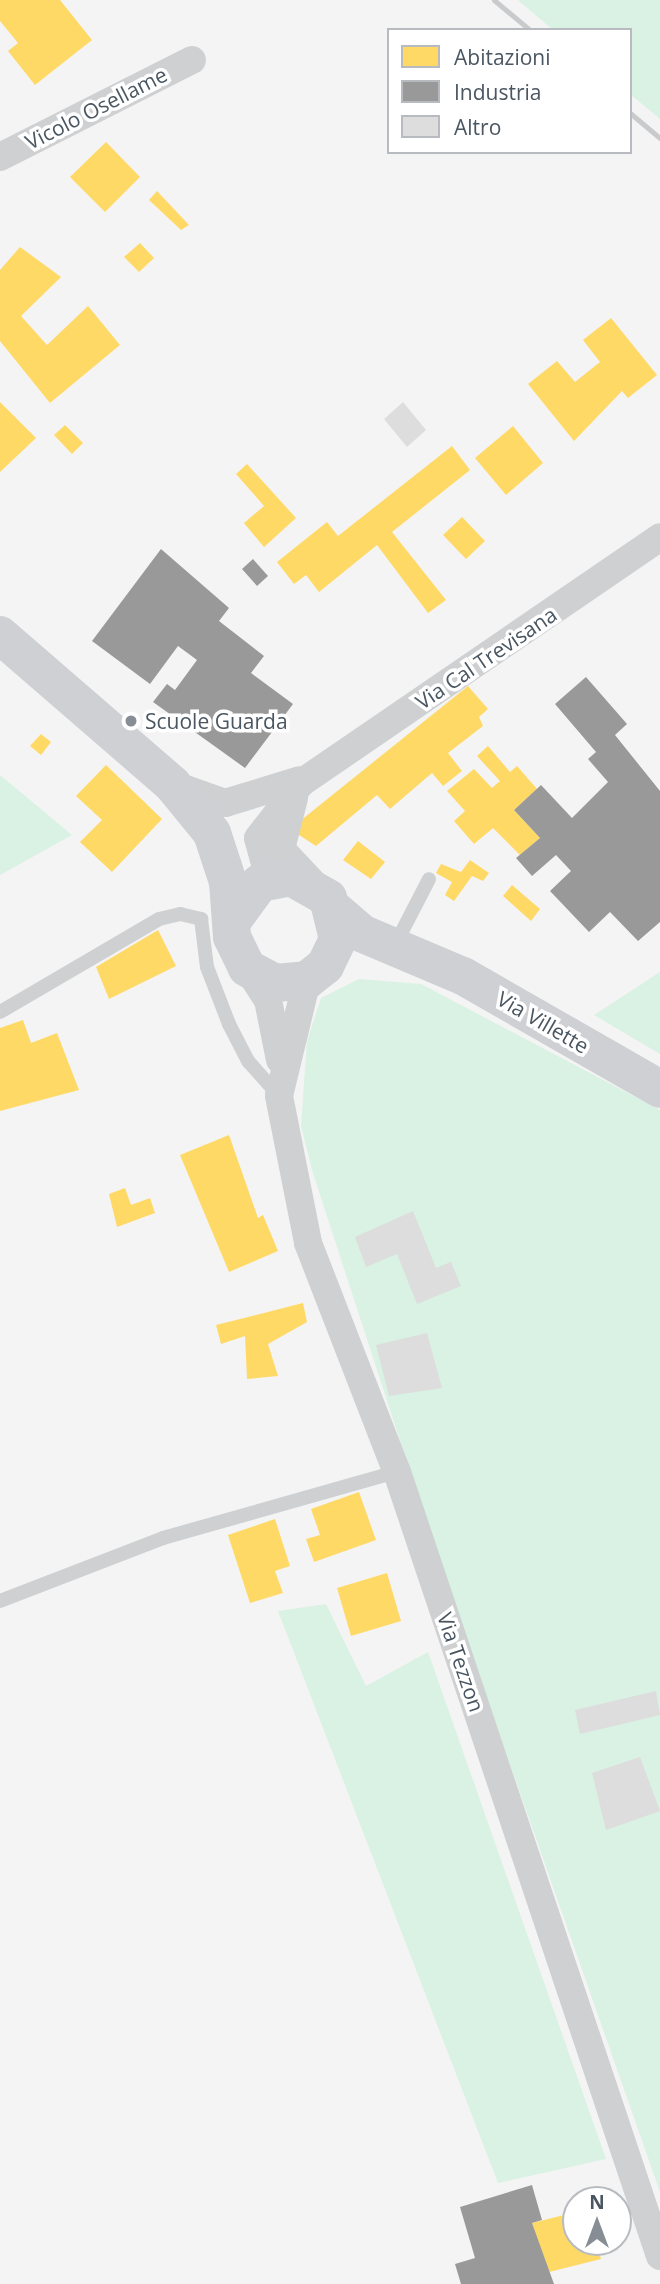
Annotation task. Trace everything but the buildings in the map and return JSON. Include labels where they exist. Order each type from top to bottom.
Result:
[{"type":"street","name":"Vicolo Osellame","points":[[0,157],[192,60]]},
{"type":"street","name":"Via Cal Trevisana","points":[[264,881],[258,838],[305,780],[660,537]]},
{"type":"street","points":[[0,635],[175,786],[228,824],[264,881],[233,920]]},
{"type":"street","name":"Via Cal Trevisana","points":[[175,786],[225,803],[305,780]]},
{"type":"street","points":[[305,780],[281,849],[327,899],[338,939],[316,973]]},
{"type":"street","points":[[175,786],[220,848],[233,920],[234,946],[247,968]]},
{"type":"street","name":"Via Villette","points":[[264,881],[291,877],[327,899],[361,933],[408,956],[463,976],[660,1089]]},
{"type":"street","name":"Via Villette","points":[[247,968],[275,983],[408,956]]},
{"type":"street","name":"Via Tezzon","points":[[247,968],[268,1000],[281,1066],[279,1096],[307,1243],[397,1472],[660,2256]]},
{"type":"street","name":"Via Tezzon","points":[[281,1066],[316,973]]},
{"type":"lane","points":[[408,956],[429,879]]},
{"type":"lane","points":[[0,1012],[159,919],[201,919],[207,967],[229,1024],[248,1061],[279,1096]]},
{"type":"lane","points":[[0,1601],[163,1538],[397,1472]]},
{"type":"green space","points":[[518,0],[660,0],[660,119],[632,96],[632,28],[551,28]]},
{"type":"green space","points":[[0,775],[72,835],[0,875]]},
{"type":"green space","points":[[660,972],[660,1054],[594,1015]]},
{"type":"green space","points":[[359,979],[421,984],[660,1110],[660,2192],[445,1579],[312,1170],[301,1126],[307,1041],[321,998]]},
{"type":"green space","points":[[326,1604],[366,1686],[428,1652],[606,2159],[498,2183],[278,1611]]},
{"type":"railway","points":[[494,0],[528,28]]},
{"type":"railway","points":[[632,115],[660,138]]},
{"type":"place","name":"Scuole Guarda","points":[[131,721]]}]
